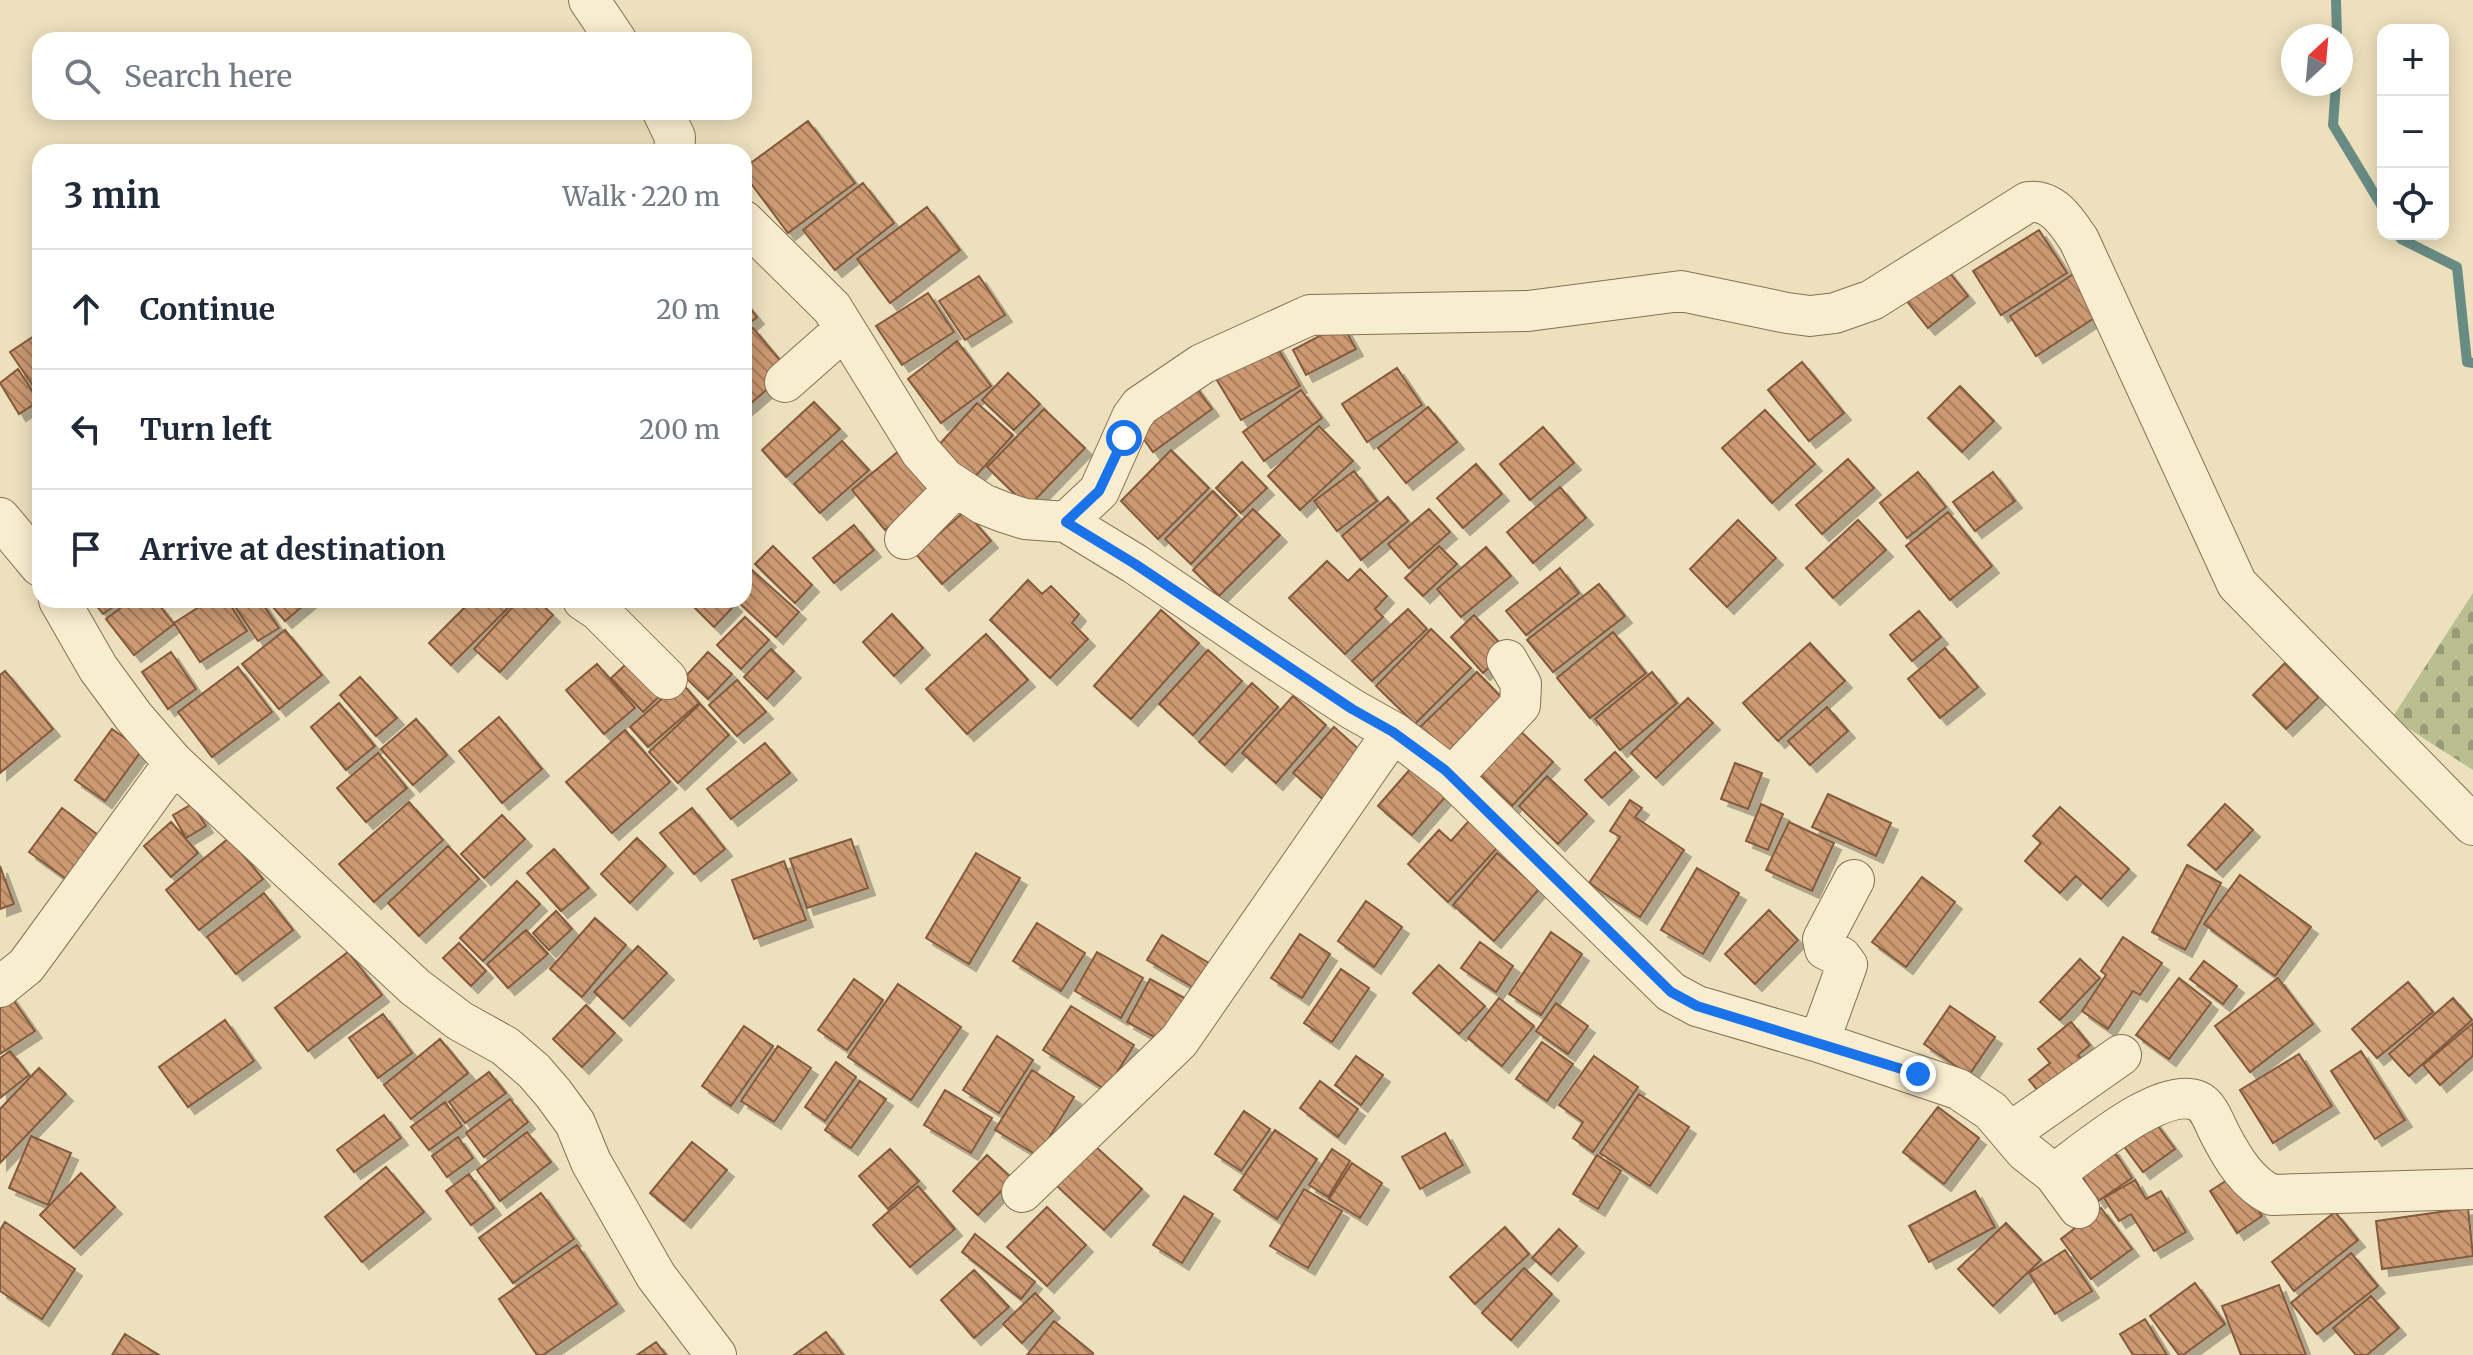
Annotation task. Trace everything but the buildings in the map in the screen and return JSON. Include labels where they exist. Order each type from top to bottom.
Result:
[{"type":"street","points":[[589,0],[611,32]]},
{"type":"street","points":[[667,120],[675,137],[675,144]]},
{"type":"street","points":[[1066,522],[1099,491],[1132,417],[1140,406],[1202,364],[1310,315],[1528,311],[1681,291],[1787,313],[1810,316],[1835,313],[1872,300],[2028,202],[2036,201],[2059,213],[2079,240],[2237,584],[2473,825]]},
{"type":"street","points":[[752,229],[817,291],[845,329],[921,452],[956,487],[1003,512],[1025,519],[1066,522],[1135,564],[1352,709],[1393,732],[1452,777],[1671,992],[1697,1006],[1819,1042],[1958,1089],[1991,1111],[2025,1151],[2054,1174],[2079,1208]]},
{"type":"street","points":[[785,382],[845,329]]},
{"type":"street","points":[[905,539],[956,487]]},
{"type":"street","points":[[0,518],[32,556]]},
{"type":"street","points":[[64,608],[98,668],[134,717],[174,763],[415,987],[460,1021],[505,1046],[534,1071],[575,1123],[591,1162],[656,1276],[716,1355]]},
{"type":"street","points":[[595,608],[667,679]]},
{"type":"street","points":[[1452,777],[1520,705],[1521,684],[1507,660]]},
{"type":"street","points":[[1022,1192],[1179,1041],[1393,732]]},
{"type":"street","points":[[0,987],[26,966],[174,763]]},
{"type":"street","points":[[1819,1042],[1847,965],[1841,957],[1825,949],[1823,939],[1854,880]]},
{"type":"street","points":[[2011,1132],[2121,1055]]},
{"type":"street","points":[[2054,1174],[2142,1112],[2179,1099],[2195,1099],[2205,1105],[2228,1150],[2244,1172],[2256,1186],[2272,1195],[2473,1189]]},
{"type":"green space","points":[[2473,593],[2473,770],[2392,718]]},
{"type":"waterway","points":[[2336,0],[2337,24]]},
{"type":"waterway","points":[[2335,96],[2333,125],[2377,198]]},
{"type":"waterway","points":[[2403,240],[2457,267],[2467,362],[2473,363]]},
{"type":"route","points":[[1124,438],[1106,481],[1093,499],[1066,522],[1135,564],[1352,709],[1393,732],[1445,770],[1671,992],[1697,1006],[1918,1074]]}]
